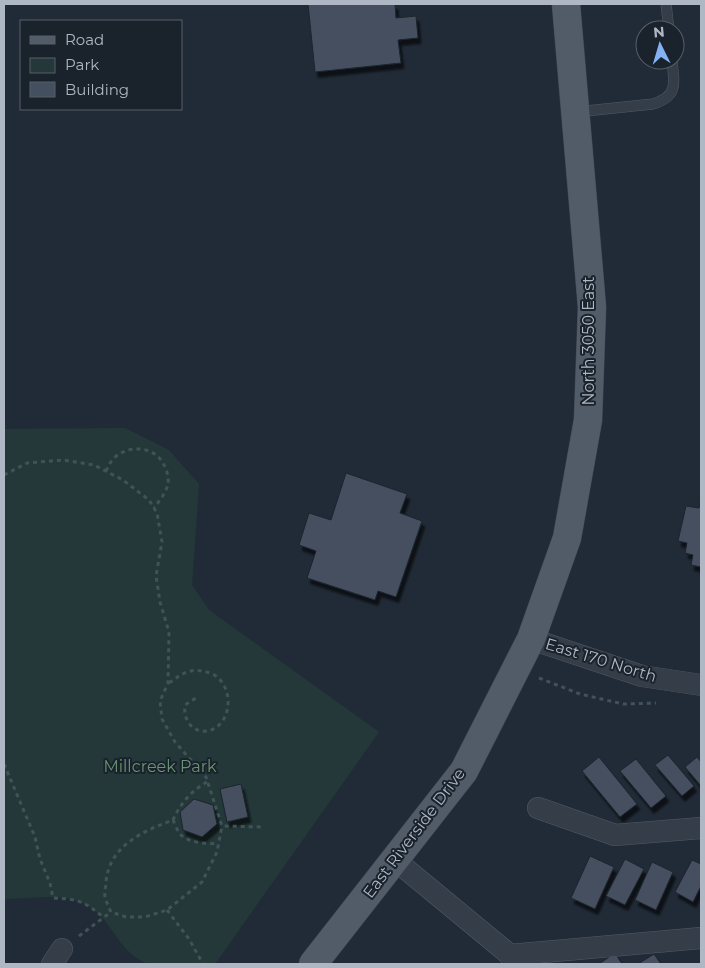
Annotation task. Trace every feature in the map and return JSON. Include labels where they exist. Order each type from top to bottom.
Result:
[{"type":"main road","name":"North 3050 East","points":[[516,667],[531,638],[567,538],[588,420],[592,307],[566,4]]},
{"type":"main road","name":"East Riverside Drive","points":[[314,964],[464,771],[516,667]]},
{"type":"street","name":"East 170 North","points":[[531,638],[642,676],[701,685]]},
{"type":"street","points":[[538,808],[615,835],[701,828]]},
{"type":"street","points":[[395,860],[512,960],[701,938]]},
{"type":"lane","points":[[666,4],[668,20]]},
{"type":"lane","points":[[575,112],[653,104],[664,101],[671,95],[674,83],[673,70]]},
{"type":"path","points":[[106,471],[113,459],[129,449],[142,448],[152,452],[162,460],[169,482],[165,493],[154,508]]},
{"type":"path","points":[[4,475],[27,463],[62,460],[94,465],[123,480],[149,500],[157,513],[162,542],[156,576],[160,602],[168,632],[168,684],[160,701],[162,719],[174,742],[206,777],[222,826],[217,852],[202,882],[167,910],[145,917],[126,918],[111,912],[105,896],[107,874],[116,854],[132,838],[153,827],[173,820]]},
{"type":"path","points":[[516,667],[552,684],[580,694],[623,704],[663,703]]},
{"type":"path","points":[[168,684],[181,674],[198,669],[214,674],[224,683],[228,695],[226,714],[218,726],[207,730],[195,730],[188,724],[185,718],[185,705],[198,696]]},
{"type":"path","points":[[4,764],[35,837],[53,898],[73,899],[91,906],[104,918]]},
{"type":"path","points":[[207,782],[199,786],[178,807],[173,820],[180,834],[186,838],[202,843],[218,844]]},
{"type":"path","points":[[222,826],[262,827]]},
{"type":"path","points":[[167,910],[189,939],[203,964]]},
{"type":"path","points":[[57,956],[111,912]]},
{"type":"green space","name":"Millcreek Park","points":[[125,428],[169,450],[199,484],[192,585],[209,610],[379,732],[215,964],[168,965],[146,963],[126,949],[100,916],[89,906],[64,898],[4,899],[4,429]]},
{"type":"building","points":[[308,4],[395,4],[396,18],[416,16],[418,38],[398,40],[401,63],[315,72]]},
{"type":"building","points":[[346,473],[407,494],[400,513],[422,521],[396,597],[378,591],[375,600],[307,578],[316,551],[299,545],[309,513],[331,520]]},
{"type":"building","points":[[701,499],[701,567],[691,565],[693,555],[685,553],[687,543],[678,541],[686,506],[699,508]]},
{"type":"building","points":[[668,755],[694,786],[682,796],[655,765]]},
{"type":"building","points":[[599,757],[637,804],[620,817],[582,771]]},
{"type":"building","points":[[697,757],[701,762],[701,786],[685,767]]},
{"type":"building","points":[[636,759],[666,796],[651,808],[620,771]]},
{"type":"building","points":[[241,784],[248,817],[227,822],[220,789]]},
{"type":"building","points":[[194,799],[213,805],[217,824],[202,837],[183,830],[180,812]]},
{"type":"building","points":[[590,856],[614,867],[595,909],[571,898]]},
{"type":"building","points":[[625,859],[644,869],[625,905],[606,896]]},
{"type":"building","points":[[692,860],[701,864],[701,886],[693,902],[675,892]]},
{"type":"building","points":[[652,862],[673,872],[656,910],[635,900]]},
{"type":"building","points":[[615,953],[622,964],[599,964]]},
{"type":"building","points":[[654,954],[661,964],[638,964]]}]
